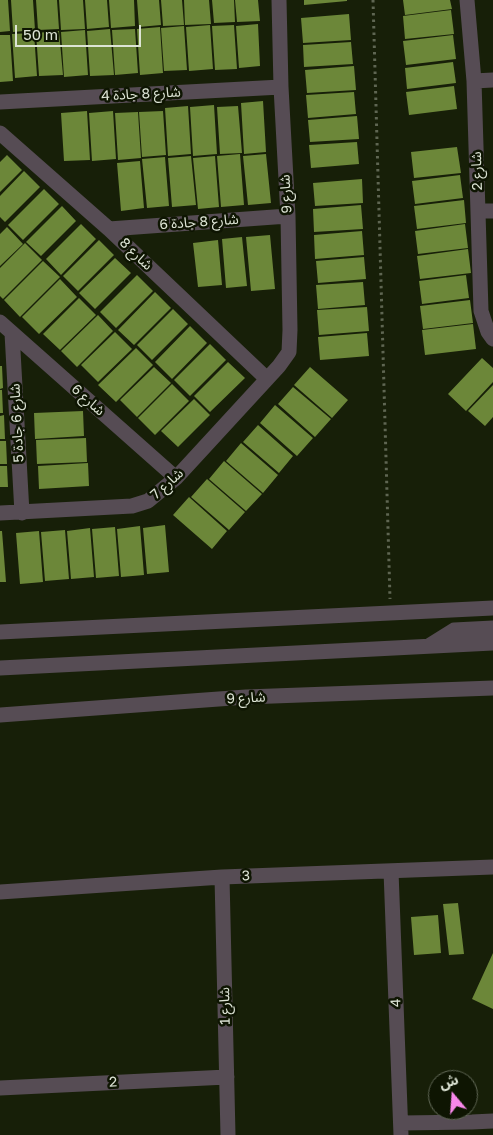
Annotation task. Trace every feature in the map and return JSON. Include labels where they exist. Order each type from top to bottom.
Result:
[{"type":"street","name":"شارع 9","points":[[267,379],[289,352],[290,330],[288,216],[281,87],[279,0]]},
{"type":"street","name":"شارع 2","points":[[467,0],[486,211],[481,311],[488,332],[493,340]]},
{"type":"street","points":[[474,81],[493,80]]},
{"type":"street","name":"شارع 8 جادة 4","points":[[0,102],[281,87]]},
{"type":"street","name":"شارع 8","points":[[0,134],[110,229],[267,379]]},
{"type":"street","name":"شارع 8 جادة 6","points":[[110,229],[288,216]]},
{"type":"street","name":"شارع 6","points":[[0,322],[176,478]]},
{"type":"street","name":"شارع 6 جادة 5","points":[[12,333],[22,513]]},
{"type":"street","name":"شارع 7","points":[[0,513],[132,506],[148,501],[176,478],[267,379]]},
{"type":"street","points":[[0,632],[493,608]]},
{"type":"street","points":[[429,646],[454,630],[493,628]]},
{"type":"street","points":[[0,668],[493,643]]},
{"type":"street","name":"شارع 9","points":[[0,715],[246,697],[493,688]]},
{"type":"street","name":"3","points":[[0,892],[222,877],[493,867]]},
{"type":"street","name":"4","points":[[391,871],[401,1129]]},
{"type":"street","name":"شارع 1","points":[[222,877],[228,1135]]},
{"type":"street","name":"2","points":[[0,1088],[227,1077]]},
{"type":"street","points":[[401,1129],[452,1122],[493,1120]]},
{"type":"street","points":[[443,1135],[452,1122]]},
{"type":"path","points":[[373,0],[390,614]]},
{"type":"building","points":[[0,0],[8,0],[10,31],[0,32]]},
{"type":"building","points":[[11,0],[33,0],[35,30],[13,32]]},
{"type":"building","points":[[36,0],[57,0],[59,29],[38,30]]},
{"type":"building","points":[[59,0],[83,0],[85,29],[61,30]]},
{"type":"building","points":[[85,0],[107,0],[109,27],[87,29]]},
{"type":"building","points":[[109,0],[134,0],[135,26],[111,28]]},
{"type":"building","points":[[137,0],[159,0],[161,25],[139,27]]},
{"type":"building","points":[[161,0],[182,0],[184,25],[163,26]]},
{"type":"building","points":[[184,0],[209,0],[211,24],[185,25]]},
{"type":"building","points":[[212,0],[234,0],[235,22],[214,23]]},
{"type":"building","points":[[235,0],[258,0],[260,21],[237,22]]},
{"type":"building","points":[[304,0],[347,0],[347,1],[304,5]]},
{"type":"building","points":[[403,0],[450,0],[452,9],[405,15]]},
{"type":"building","points":[[451,10],[454,34],[405,39],[403,16]]},
{"type":"building","points":[[349,14],[351,40],[303,43],[301,18]]},
{"type":"building","points":[[258,24],[260,66],[239,68],[236,26]]},
{"type":"building","points":[[210,25],[213,69],[189,71],[186,27]]},
{"type":"building","points":[[234,25],[237,69],[215,70],[212,26]]},
{"type":"building","points":[[184,26],[187,70],[164,71],[161,28]]},
{"type":"building","points":[[160,27],[163,73],[140,75],[137,29]]},
{"type":"building","points":[[110,29],[114,75],[90,76],[87,31]]},
{"type":"building","points":[[135,29],[138,73],[115,75],[112,30]]},
{"type":"building","points":[[85,30],[88,75],[64,77],[61,32]]},
{"type":"building","points":[[59,31],[63,75],[39,76],[36,33]]},
{"type":"building","points":[[34,33],[37,76],[15,78],[12,34]]},
{"type":"building","points":[[0,35],[10,35],[13,81],[0,82]]},
{"type":"building","points":[[453,35],[456,59],[406,65],[403,41]]},
{"type":"building","points":[[351,42],[353,64],[304,67],[303,45]]},
{"type":"building","points":[[453,62],[456,83],[407,89],[405,68]]},
{"type":"building","points":[[354,66],[356,90],[307,93],[305,70]]},
{"type":"building","points":[[454,86],[457,109],[409,115],[406,92]]},
{"type":"building","points":[[354,92],[356,114],[308,118],[306,95]]},
{"type":"building","points":[[263,101],[266,152],[244,154],[241,103]]},
{"type":"building","points":[[214,105],[217,154],[193,156],[190,107]]},
{"type":"building","points":[[188,106],[191,154],[168,156],[165,108]]},
{"type":"building","points":[[238,106],[242,153],[220,154],[217,107]]},
{"type":"building","points":[[87,111],[90,160],[64,161],[61,113]]},
{"type":"building","points":[[113,111],[116,159],[92,161],[89,113]]},
{"type":"building","points":[[163,111],[166,155],[142,157],[139,112]]},
{"type":"building","points":[[138,112],[141,158],[118,160],[115,113]]},
{"type":"building","points":[[357,116],[359,139],[310,142],[308,120]]},
{"type":"building","points":[[357,142],[359,164],[311,168],[309,145]]},
{"type":"building","points":[[457,147],[461,173],[414,178],[411,152]]},
{"type":"building","points":[[240,154],[244,205],[221,207],[217,156]]},
{"type":"building","points":[[266,154],[271,203],[248,205],[243,156]]},
{"type":"building","points":[[7,155],[22,170],[0,192],[0,162]]},
{"type":"building","points":[[191,156],[196,205],[172,207],[168,158]]},
{"type":"building","points":[[215,156],[219,207],[198,209],[193,158]]},
{"type":"building","points":[[165,157],[169,206],[147,208],[142,159]]},
{"type":"building","points":[[140,161],[144,208],[121,211],[117,163]]},
{"type":"building","points":[[24,171],[40,187],[5,222],[0,217],[0,196]]},
{"type":"building","points":[[460,175],[463,198],[415,204],[412,181]]},
{"type":"building","points":[[362,179],[363,203],[315,206],[313,183]]},
{"type":"building","points":[[44,189],[59,204],[23,240],[8,225]]},
{"type":"building","points":[[464,200],[466,223],[417,229],[414,206]]},
{"type":"building","points":[[361,205],[363,229],[314,232],[313,209]]},
{"type":"building","points":[[62,206],[76,221],[41,256],[26,242]]},
{"type":"building","points":[[81,224],[96,239],[61,275],[46,259]]},
{"type":"building","points":[[465,224],[468,248],[418,254],[415,231]]},
{"type":"building","points":[[7,227],[23,244],[0,266],[0,234]]},
{"type":"building","points":[[362,231],[364,255],[315,259],[314,235]]},
{"type":"building","points":[[270,235],[275,289],[251,291],[246,237]]},
{"type":"building","points":[[242,237],[247,286],[226,288],[222,239]]},
{"type":"building","points":[[99,240],[114,255],[78,291],[63,276]]},
{"type":"building","points":[[218,240],[222,285],[198,287],[193,243]]},
{"type":"building","points":[[25,243],[42,260],[3,299],[0,296],[0,268]]},
{"type":"building","points":[[468,249],[471,273],[420,279],[417,256]]},
{"type":"building","points":[[364,257],[366,279],[318,283],[316,261]]},
{"type":"building","points":[[115,258],[131,273],[95,309],[79,293]]},
{"type":"building","points":[[43,261],[60,277],[20,317],[4,300]]},
{"type":"building","points":[[137,275],[153,291],[116,328],[100,312]]},
{"type":"building","points":[[466,275],[469,298],[422,304],[419,281]]},
{"type":"building","points":[[60,279],[77,297],[39,334],[22,317]]},
{"type":"building","points":[[363,282],[365,305],[318,309],[316,285]]},
{"type":"building","points":[[155,292],[171,308],[134,345],[118,330]]},
{"type":"building","points":[[79,298],[96,315],[60,350],[43,334]]},
{"type":"building","points":[[470,300],[473,323],[423,329],[420,306]]},
{"type":"building","points":[[367,307],[369,331],[319,335],[317,310]]},
{"type":"building","points":[[173,309],[188,324],[152,360],[137,345]]},
{"type":"building","points":[[98,315],[113,331],[77,367],[61,351]]},
{"type":"building","points":[[473,324],[476,349],[425,355],[422,330]]},
{"type":"building","points":[[190,326],[207,343],[172,379],[155,362]]},
{"type":"building","points":[[115,332],[132,349],[98,382],[81,365]]},
{"type":"building","points":[[367,333],[369,356],[320,360],[318,337]]},
{"type":"building","points":[[210,344],[226,360],[190,396],[174,380]]},
{"type":"building","points":[[136,348],[153,365],[116,402],[98,385]]},
{"type":"building","points":[[482,358],[493,368],[493,382],[466,411],[448,394]]},
{"type":"building","points":[[228,362],[245,378],[210,412],[194,396]]},
{"type":"building","points":[[0,366],[2,366],[3,388],[0,389]]},
{"type":"building","points":[[154,367],[171,383],[137,417],[120,400]]},
{"type":"building","points":[[310,367],[348,400],[332,418],[294,385]]},
{"type":"building","points":[[172,384],[189,401],[155,435],[138,418]]},
{"type":"building","points":[[493,385],[493,417],[485,426],[468,411]]},
{"type":"building","points":[[293,387],[331,419],[315,437],[278,404]]},
{"type":"building","points":[[0,390],[2,390],[3,413],[0,413]]},
{"type":"building","points":[[194,399],[210,415],[178,447],[161,431]]},
{"type":"building","points":[[275,405],[313,438],[297,456],[260,423]]},
{"type":"building","points":[[83,411],[84,436],[35,439],[34,413]]},
{"type":"building","points":[[4,415],[5,439],[0,439],[0,416]]},
{"type":"building","points":[[258,425],[293,456],[279,473],[243,442]]},
{"type":"building","points":[[86,438],[87,462],[37,464],[36,440]]},
{"type":"building","points":[[0,441],[6,441],[7,464],[0,464]]},
{"type":"building","points":[[241,443],[278,475],[263,493],[226,461]]},
{"type":"building","points":[[224,461],[262,494],[246,511],[209,479]]},
{"type":"building","points":[[88,463],[89,486],[39,489],[38,466]]},
{"type":"building","points":[[0,466],[7,466],[8,487],[0,487]]},
{"type":"building","points":[[207,479],[245,512],[229,530],[191,497]]},
{"type":"building","points":[[189,497],[227,531],[212,549],[173,515]]},
{"type":"building","points":[[165,525],[169,572],[147,574],[143,528]]},
{"type":"building","points":[[140,526],[144,575],[121,577],[117,529]]},
{"type":"building","points":[[115,527],[119,576],[96,578],[92,529]]},
{"type":"building","points":[[90,528],[94,577],[71,579],[67,531]]},
{"type":"building","points":[[65,530],[69,579],[45,581],[41,532]]},
{"type":"building","points":[[0,531],[2,531],[6,582],[0,582]]},
{"type":"building","points":[[39,531],[43,582],[20,584],[16,533]]},
{"type":"building","points":[[458,903],[464,954],[449,955],[443,904]]},
{"type":"building","points":[[438,915],[441,953],[414,955],[411,917]]},
{"type":"building","points":[[493,953],[493,1009],[472,999]]}]
